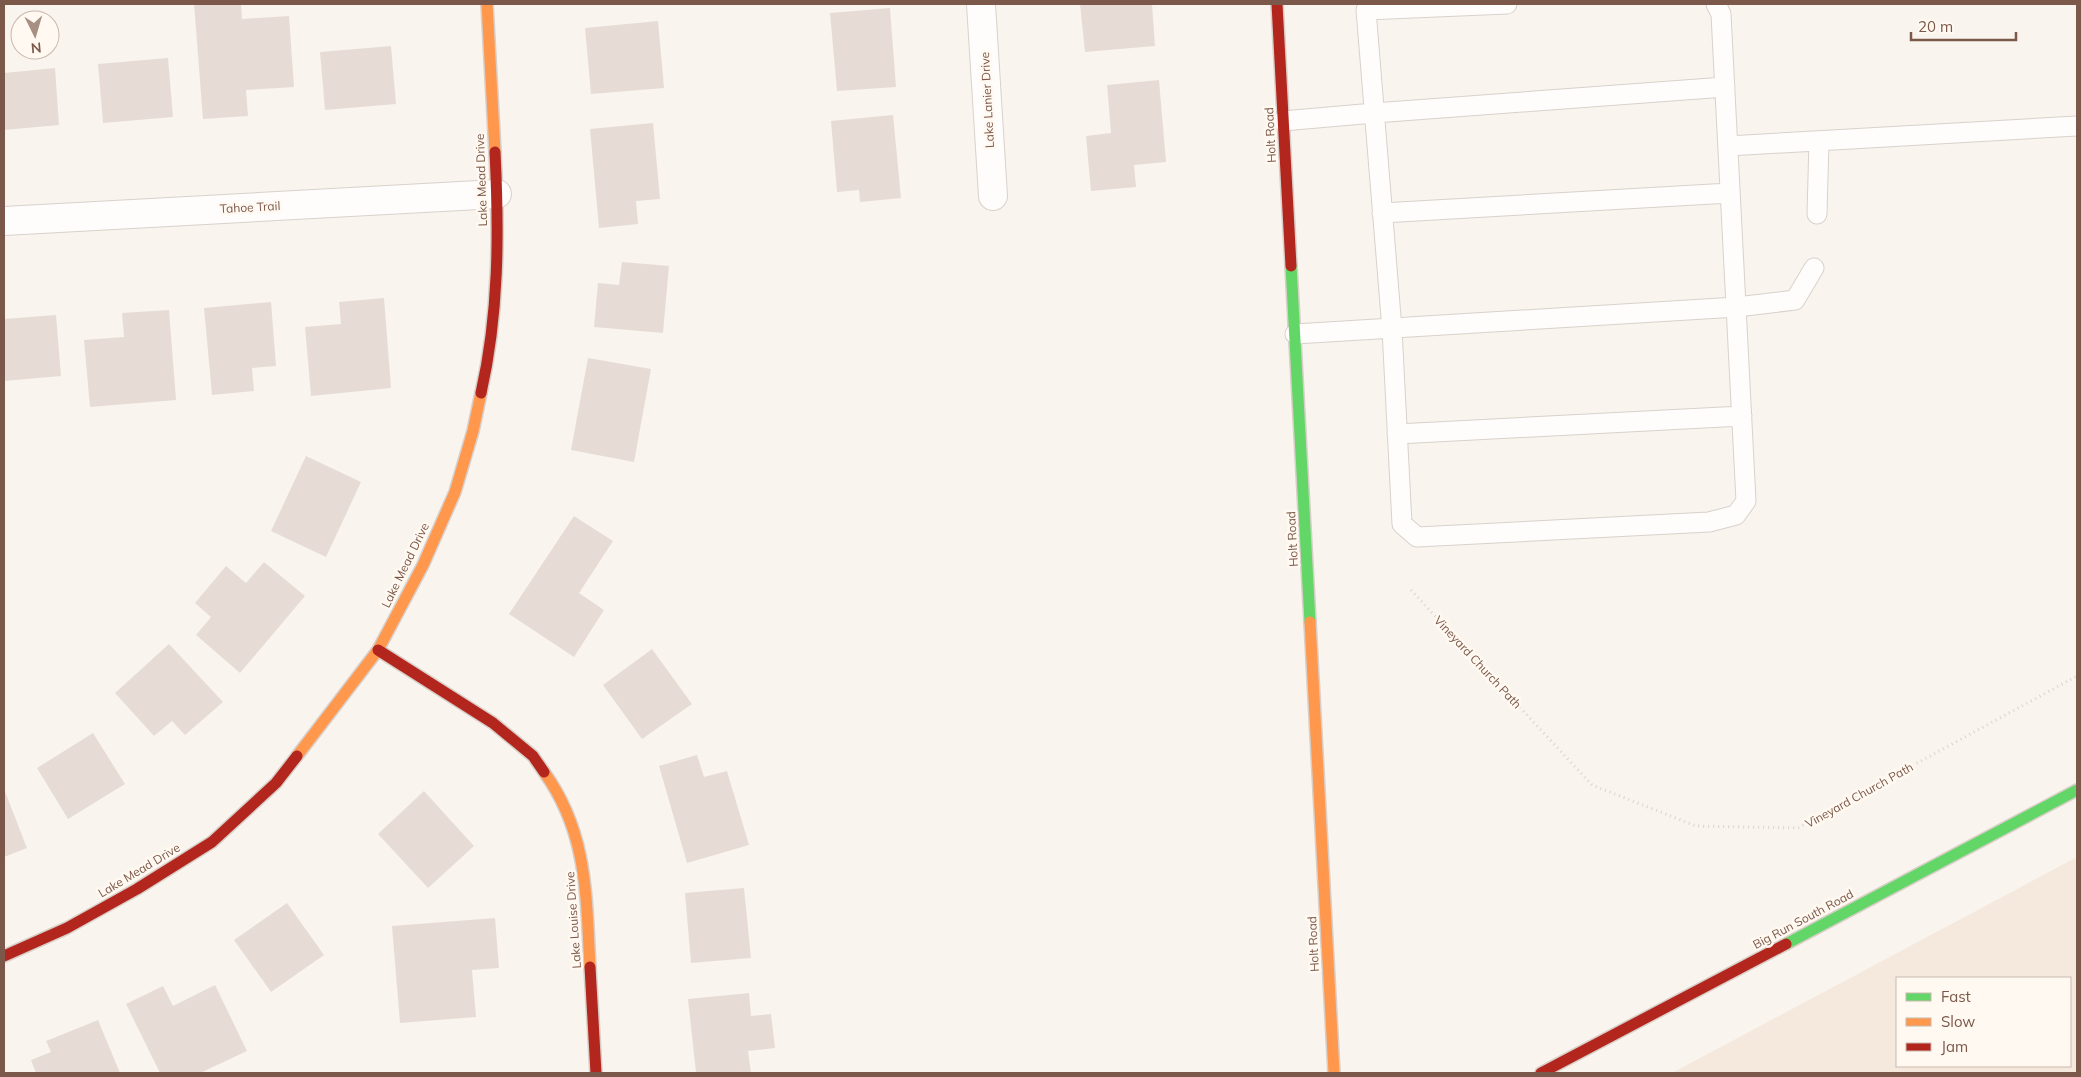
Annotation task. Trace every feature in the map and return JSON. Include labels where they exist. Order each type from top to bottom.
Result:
[{"type":"street","name":"Lake Mead Drive","points":[[4,956],[67,928],[137,889],[212,842],[276,783],[378,650],[422,565],[455,492],[473,431],[487,367],[495,312],[497,194],[487,4]]},
{"type":"street","name":"Lake Lanier Drive","points":[[981,4],[993,196]]},
{"type":"street","name":"Holt Road","points":[[1277,4],[1334,1073]]},
{"type":"street","name":"Tahoe Trail","points":[[4,221],[497,194]]},
{"type":"street","name":"Lake Louise Drive","points":[[378,650],[493,723],[533,756],[558,791],[577,837],[586,880],[596,1073]]},
{"type":"street","name":"Big Run South Road","points":[[1541,1073],[2077,790]]},
{"type":"lane","points":[[1507,4],[1366,10],[1392,330],[1402,524],[1417,537],[1709,522],[1736,515],[1746,501],[1721,14],[1716,4]]},
{"type":"lane","points":[[1284,121],[1725,87]]},
{"type":"lane","points":[[1728,146],[2077,126]]},
{"type":"lane","points":[[1817,214],[1819,141]]},
{"type":"lane","points":[[1382,213],[1730,193]]},
{"type":"lane","points":[[1295,334],[1392,330],[1737,308],[1795,300],[1814,268]]},
{"type":"lane","points":[[1397,434],[1742,416]]},
{"type":"path","name":"Vineyard Church Path","points":[[1411,590],[1592,784],[1696,826],[1798,828],[2077,676]]},
{"type":"shaded area","points":[[2077,857],[2077,1073],[1672,1073]]},
{"type":"building","points":[[194,4],[241,4],[242,19],[289,16],[294,87],[246,90],[248,116],[203,119]]},
{"type":"building","points":[[1080,4],[1152,4],[1155,46],[1085,52]]},
{"type":"building","points":[[890,8],[896,87],[837,91],[830,13]]},
{"type":"building","points":[[658,21],[664,88],[591,94],[585,28]]},
{"type":"building","points":[[391,46],[396,104],[325,110],[320,52]]},
{"type":"building","points":[[168,58],[173,117],[103,123],[98,64]]},
{"type":"building","points":[[55,68],[59,125],[4,130],[4,73]]},
{"type":"building","points":[[1159,80],[1166,162],[1134,165],[1136,187],[1091,191],[1086,136],[1111,133],[1107,85]]},
{"type":"building","points":[[893,115],[901,198],[860,202],[859,190],[837,192],[831,121]]},
{"type":"building","points":[[653,123],[660,199],[636,201],[638,224],[599,228],[590,129]]},
{"type":"building","points":[[622,262],[669,266],[663,333],[594,327],[598,283],[619,285]]},
{"type":"building","points":[[384,298],[391,388],[311,396],[305,327],[341,324],[339,302]]},
{"type":"building","points":[[271,302],[276,366],[252,368],[254,391],[212,395],[204,308]]},
{"type":"building","points":[[169,310],[176,400],[90,407],[84,340],[124,337],[122,313]]},
{"type":"building","points":[[56,315],[61,376],[4,381],[4,319]]},
{"type":"building","points":[[588,358],[651,369],[634,462],[571,450]]},
{"type":"building","points":[[306,456],[361,482],[326,557],[271,531]]},
{"type":"building","points":[[574,516],[613,541],[579,593],[604,610],[574,657],[509,614]]},
{"type":"building","points":[[264,562],[305,596],[240,673],[196,635],[211,617],[195,603],[226,566],[246,583]]},
{"type":"building","points":[[169,644],[223,702],[185,735],[172,721],[154,736],[115,693]]},
{"type":"building","points":[[652,649],[692,704],[642,739],[603,685]]},
{"type":"building","points":[[93,733],[125,784],[68,819],[37,768]]},
{"type":"building","points":[[697,755],[704,777],[727,771],[749,845],[687,863],[659,766]]},
{"type":"building","points":[[4,789],[27,848],[4,857]]},
{"type":"building","points":[[424,791],[474,846],[428,888],[378,834]]},
{"type":"building","points":[[744,888],[751,958],[691,963],[685,893]]},
{"type":"building","points":[[287,903],[324,955],[271,992],[234,940]]},
{"type":"building","points":[[495,918],[499,968],[472,970],[476,1017],[400,1023],[392,926]]},
{"type":"building","points":[[215,985],[247,1051],[200,1073],[160,1073],[126,1004],[163,986],[173,1006]]},
{"type":"building","points":[[749,993],[751,1016],[771,1014],[775,1048],[748,1051],[751,1073],[696,1073],[688,999]]},
{"type":"building","points":[[98,1020],[120,1073],[36,1073],[31,1060],[51,1052],[46,1041]]},
{"type":"traffic: fast","points":[[1291,266],[1310,622]]},
{"type":"traffic: fast","points":[[1786,944],[2077,790]]},
{"type":"traffic: slow","points":[[487,4],[495,152]]},
{"type":"traffic: slow","points":[[297,756],[378,650],[423,565],[455,492],[473,431],[481,393]]},
{"type":"traffic: slow","points":[[1310,622],[1334,1073]]},
{"type":"traffic: slow","points":[[544,772],[569,818],[577,842],[585,890],[590,967]]},
{"type":"traffic: jam","points":[[1277,4],[1291,266]]},
{"type":"traffic: jam","points":[[481,393],[491,333],[496,273],[495,152]]},
{"type":"traffic: jam","points":[[378,650],[493,723],[533,756],[544,772]]},
{"type":"traffic: jam","points":[[4,956],[67,928],[137,889],[212,842],[276,783],[297,756]]},
{"type":"traffic: jam","points":[[1541,1073],[1786,944]]},
{"type":"traffic: jam","points":[[590,967],[596,1073]]}]
